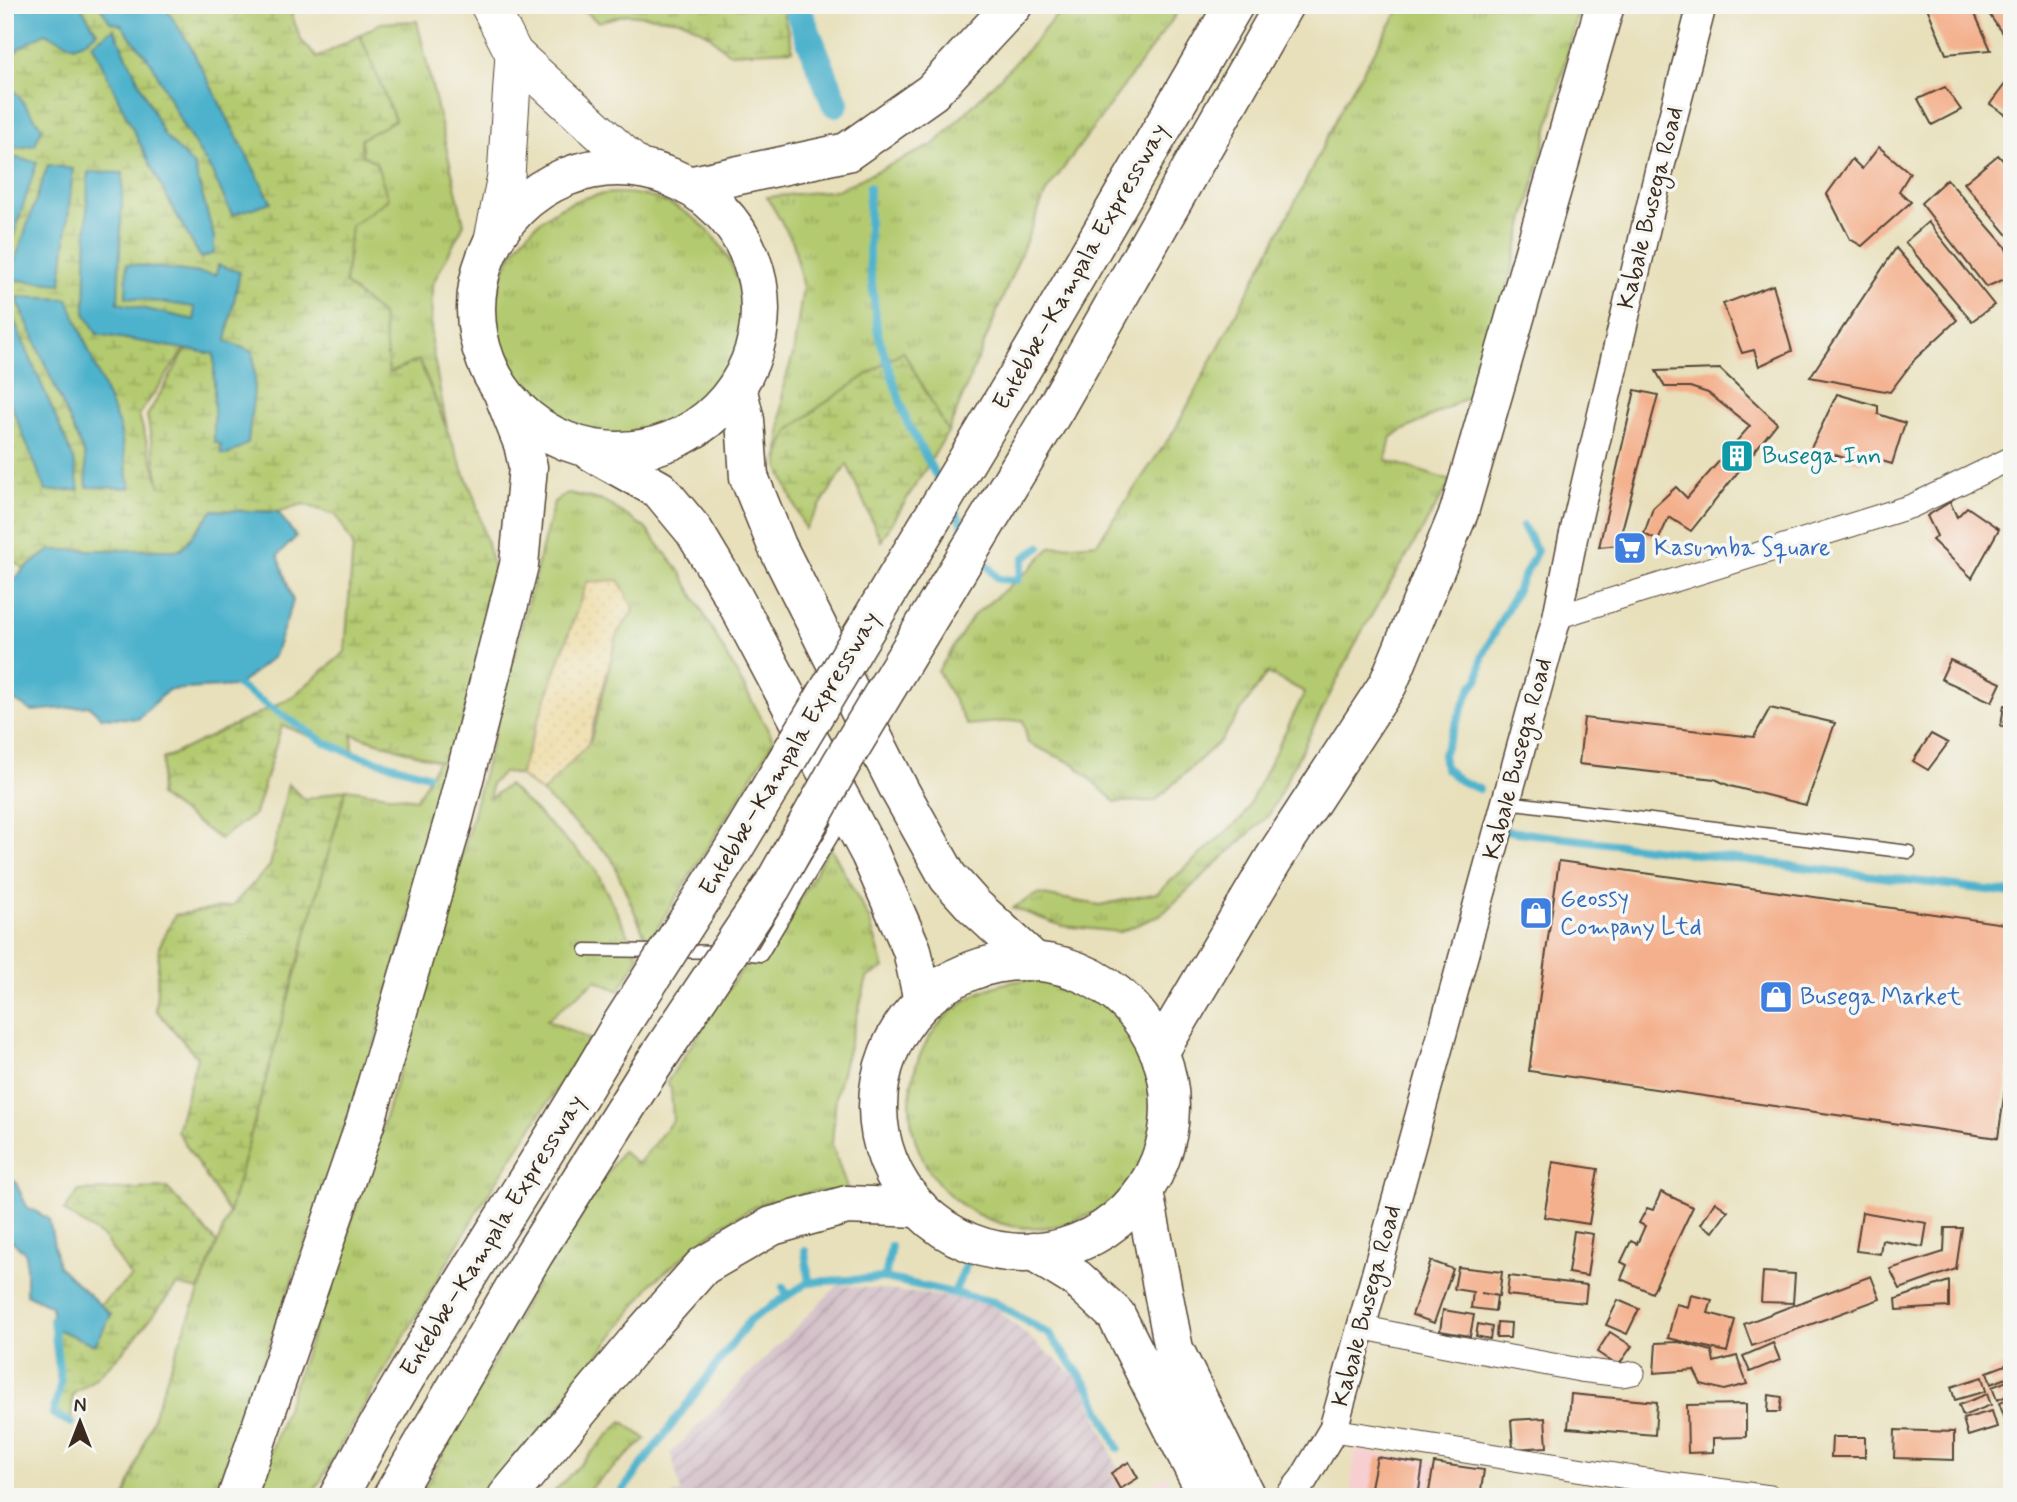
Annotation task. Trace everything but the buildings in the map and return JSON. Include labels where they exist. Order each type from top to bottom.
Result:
[{"type":"highway","points":[[688,186],[847,152],[932,92],[1013,5]]},
{"type":"highway","name":"Entebbe–Kampala Expressway","points":[[338,1497],[376,1426],[566,1120],[619,1028],[741,838],[1030,357],[1234,5]]},
{"type":"highway","name":"Entebbe–Kampala Expressway","points":[[392,1497],[534,1254],[645,1077],[772,887],[841,764],[1056,407],[1284,5]]},
{"type":"highway","points":[[1160,1051],[1273,860],[1388,684],[1459,512],[1605,5]]},
{"type":"highway","points":[[237,1497],[366,1121],[453,822],[519,565],[528,467],[523,444],[504,396],[484,359],[475,319],[478,277],[494,239],[520,205],[556,181],[597,169],[640,169],[688,186],[719,209],[742,240],[756,276],[760,315],[754,352],[737,387],[708,420],[671,442],[628,451],[585,448]]},
{"type":"highway","points":[[737,387],[744,420],[749,477],[767,523],[900,791],[948,877],[974,906],[1034,961]]},
{"type":"highway","points":[[504,396],[540,429],[585,448],[660,490],[694,531],[733,596],[870,854],[912,950],[923,1001]]},
{"type":"highway","points":[[1034,961],[1069,967],[1102,982],[1136,1012],[1160,1051],[1171,1099],[1165,1148],[1144,1192],[1122,1216],[1095,1234],[1065,1247],[1033,1252],[1002,1251],[971,1243],[943,1228],[919,1208],[899,1182],[885,1152],[878,1120],[879,1087],[887,1055],[902,1026],[923,1001],[947,982],[974,969],[1003,962],[1034,961]]},
{"type":"highway","points":[[1144,1192],[1174,1349],[1246,1497]]},
{"type":"highway","points":[[507,1497],[640,1336],[703,1266],[772,1226],[847,1205],[919,1208]]},
{"type":"highway","points":[[1033,1252],[1077,1279],[1116,1315],[1208,1497]]},
{"type":"main road","points":[[489,5],[514,54],[640,169]]},
{"type":"main road","points":[[494,239],[506,176],[509,96],[514,54]]},
{"type":"street","name":"Kabale Busega Road","points":[[1289,1497],[1303,1480],[1333,1430],[1507,802],[1557,617],[1654,194],[1702,5]]},
{"type":"street","points":[[1557,617],[1912,506],[2012,458]]},
{"type":"street","points":[[1361,1327],[1580,1370],[1622,1375],[1633,1373]]},
{"type":"street","points":[[1333,1430],[1671,1484],[1770,1497]]},
{"type":"lane","points":[[1507,802],[1909,852]]},
{"type":"lane","points":[[586,950],[730,952],[761,955],[847,812]]},
{"type":"shaded area","points":[[838,1285],[987,1301],[1083,1383],[1129,1496],[671,1497],[681,1492],[671,1453]]},
{"type":"shaded area","points":[[1355,1450],[1484,1470],[1480,1497],[1350,1497]]},
{"type":"shaded area","points":[[1166,1476],[1176,1497],[1126,1497],[1129,1496]]},
{"type":"green space","points":[[5,5],[288,5],[301,40],[317,58],[360,35],[395,120],[361,139],[362,155],[376,162],[388,199],[351,226],[345,284],[382,315],[389,373],[419,360],[475,499],[497,581],[453,761],[438,761],[352,734],[353,754],[282,725],[255,814],[220,839],[159,796],[163,759],[291,698],[345,652],[353,545],[336,515],[303,504],[278,512],[213,510],[181,550],[51,550],[24,569],[5,555]],"holes":[[[194,336],[147,416],[160,487],[139,415]]]},
{"type":"green space","points":[[577,5],[781,5],[793,50],[728,53],[708,34],[682,20],[627,14],[598,22]]},
{"type":"green space","points":[[1065,5],[1183,5],[1046,192],[948,432],[903,352],[819,407],[790,430],[782,445],[778,466],[783,388],[793,355],[803,288],[793,242],[767,197],[837,190],[935,144],[1027,50]]},
{"type":"green space","points":[[1402,5],[1580,5],[1478,400],[1472,395],[1391,437],[1386,460],[1451,481],[1361,633],[1269,815],[1161,915],[1120,932],[1062,926],[1013,908],[1037,894],[1100,905],[1157,893],[1243,817],[1305,692],[1267,673],[1221,740],[1155,801],[1115,802],[1074,764],[1028,743],[1023,720],[967,725],[938,671],[974,615],[1028,571],[1051,547],[1097,543],[1176,428],[1303,187],[1345,101]]},
{"type":"green space","points":[[417,21],[464,224],[432,285],[431,342],[447,428],[420,361],[389,373],[382,315],[345,284],[362,155],[361,139],[395,120],[360,35],[381,23]]},
{"type":"green space","points":[[607,193],[631,193],[678,207],[707,229],[723,248],[734,269],[741,293],[741,341],[734,365],[723,386],[707,405],[688,421],[667,432],[631,441],[607,441],[560,427],[540,413],[523,396],[509,376],[500,353],[495,329],[495,305],[509,258],[523,238],[540,221],[560,207],[583,198]]},
{"type":"green space","points":[[903,351],[948,432],[881,541],[847,464],[805,529],[778,466],[782,445],[790,430],[819,407]]},
{"type":"green space","points":[[568,493],[604,501],[645,528],[680,571],[774,741],[648,943],[611,857],[542,793],[591,740],[618,632],[634,611],[587,582],[519,775],[504,772],[491,784],[490,798],[508,785],[594,867],[639,956],[619,991],[596,980],[547,1020],[589,1039],[476,1213],[311,1497],[255,1497],[367,1177],[445,922],[554,502]]},
{"type":"green space","points":[[438,761],[453,761],[366,1075],[214,1497],[125,1497],[229,1213],[346,789],[417,799]]},
{"type":"green space","points":[[288,784],[305,800],[346,789],[229,1213],[177,1131],[197,1057],[156,1010],[159,947],[175,915],[232,906],[270,866]]},
{"type":"green space","points":[[830,846],[869,919],[884,968],[867,978],[836,1095],[832,1144],[848,1191],[812,1192],[760,1204],[722,1225],[653,1282],[492,1497],[420,1497],[545,1266],[622,1151],[638,1164],[673,1120],[671,1088],[667,1082],[747,961],[766,959]]},
{"type":"green space","points":[[1022,980],[1046,980],[1093,994],[1122,1016],[1149,1056],[1156,1080],[1156,1128],[1149,1152],[1122,1192],[1082,1219],[1046,1228],[1022,1228],[975,1214],[955,1200],[938,1183],[924,1163],[915,1140],[910,1116],[910,1092],[924,1045],[938,1025],[955,1008],[975,994],[998,985]]},
{"type":"green space","points":[[167,1188],[217,1243],[199,1290],[177,1285],[116,1359],[73,1394],[71,1423],[53,1414],[61,1383],[54,1328],[95,1344],[111,1315],[100,1305],[131,1277],[104,1238],[64,1211],[79,1191]]},
{"type":"green space","points":[[622,1421],[646,1439],[580,1497],[549,1497]]},
{"type":"sand","points":[[619,580],[634,610],[618,632],[588,744],[542,793],[519,775],[587,582]]},
{"type":"water","points":[[5,5],[80,5],[97,32],[74,46],[45,33],[18,49],[5,67]]},
{"type":"water","points":[[99,5],[164,5],[189,44],[271,202],[232,215],[212,172],[183,126],[152,64],[121,25],[110,22]]},
{"type":"water","points":[[114,29],[164,135],[194,166],[214,237],[214,253],[201,258],[157,179],[92,43]]},
{"type":"water","points":[[5,78],[42,128],[35,145],[17,148],[5,137]]},
{"type":"water","points":[[5,156],[37,162],[7,257],[15,261],[48,165],[73,169],[61,284],[5,279]]},
{"type":"water","points":[[88,172],[123,173],[118,303],[195,320],[194,307],[126,297],[127,264],[216,275],[218,265],[240,272],[226,341],[253,352],[255,380],[248,443],[228,455],[221,454],[221,444],[214,442],[214,354],[97,334],[85,313]]},
{"type":"water","points":[[16,297],[68,299],[120,428],[130,488],[87,487],[85,456]]},
{"type":"water","points":[[5,299],[74,460],[79,490],[46,491],[5,390]]},
{"type":"water","points":[[213,510],[278,512],[296,537],[278,555],[293,601],[274,656],[238,686],[168,690],[138,719],[101,717],[89,706],[32,711],[5,695],[5,589],[24,569],[51,550],[181,550]]},
{"type":"water","points":[[5,1178],[15,1181],[27,1207],[49,1219],[58,1266],[111,1315],[95,1345],[54,1328],[51,1306],[26,1294],[26,1254],[5,1234]]},
{"type":"waterway","points":[[796,5],[835,103]]},
{"type":"waterway","points":[[869,187],[869,258],[878,334],[907,422],[940,483]]},
{"type":"waterway","points":[[953,507],[967,532]]},
{"type":"waterway","points":[[1479,789],[1459,780],[1445,768],[1443,754],[1471,688],[1479,678],[1482,657],[1537,551],[1523,526]]},
{"type":"waterway","points":[[980,556],[998,579],[1018,580],[1024,558],[1040,547]]},
{"type":"waterway","points":[[238,686],[324,742],[353,754],[427,775]]},
{"type":"waterway","points":[[1508,831],[2012,893]]},
{"type":"waterway","points":[[885,1278],[891,1246]]},
{"type":"waterway","points":[[805,1251],[809,1282]]},
{"type":"waterway","points":[[954,1293],[966,1265]]},
{"type":"waterway","points":[[787,1296],[809,1282],[885,1278],[994,1302],[1050,1335],[1091,1390],[1118,1448]]},
{"type":"waterway","points":[[618,1497],[750,1320],[787,1296],[783,1287]]},
{"type":"waterway","points":[[53,1320],[61,1383],[53,1414],[71,1423]]},
{"type":"place","name":"Busega Inn","points":[[1737,456]]},
{"type":"place","name":"Kasumba Square","points":[[1630,548]]},
{"type":"place","name":"Geossy Company Ltd","points":[[1536,913]]},
{"type":"place","name":"Busega Market","points":[[1776,997]]}]
